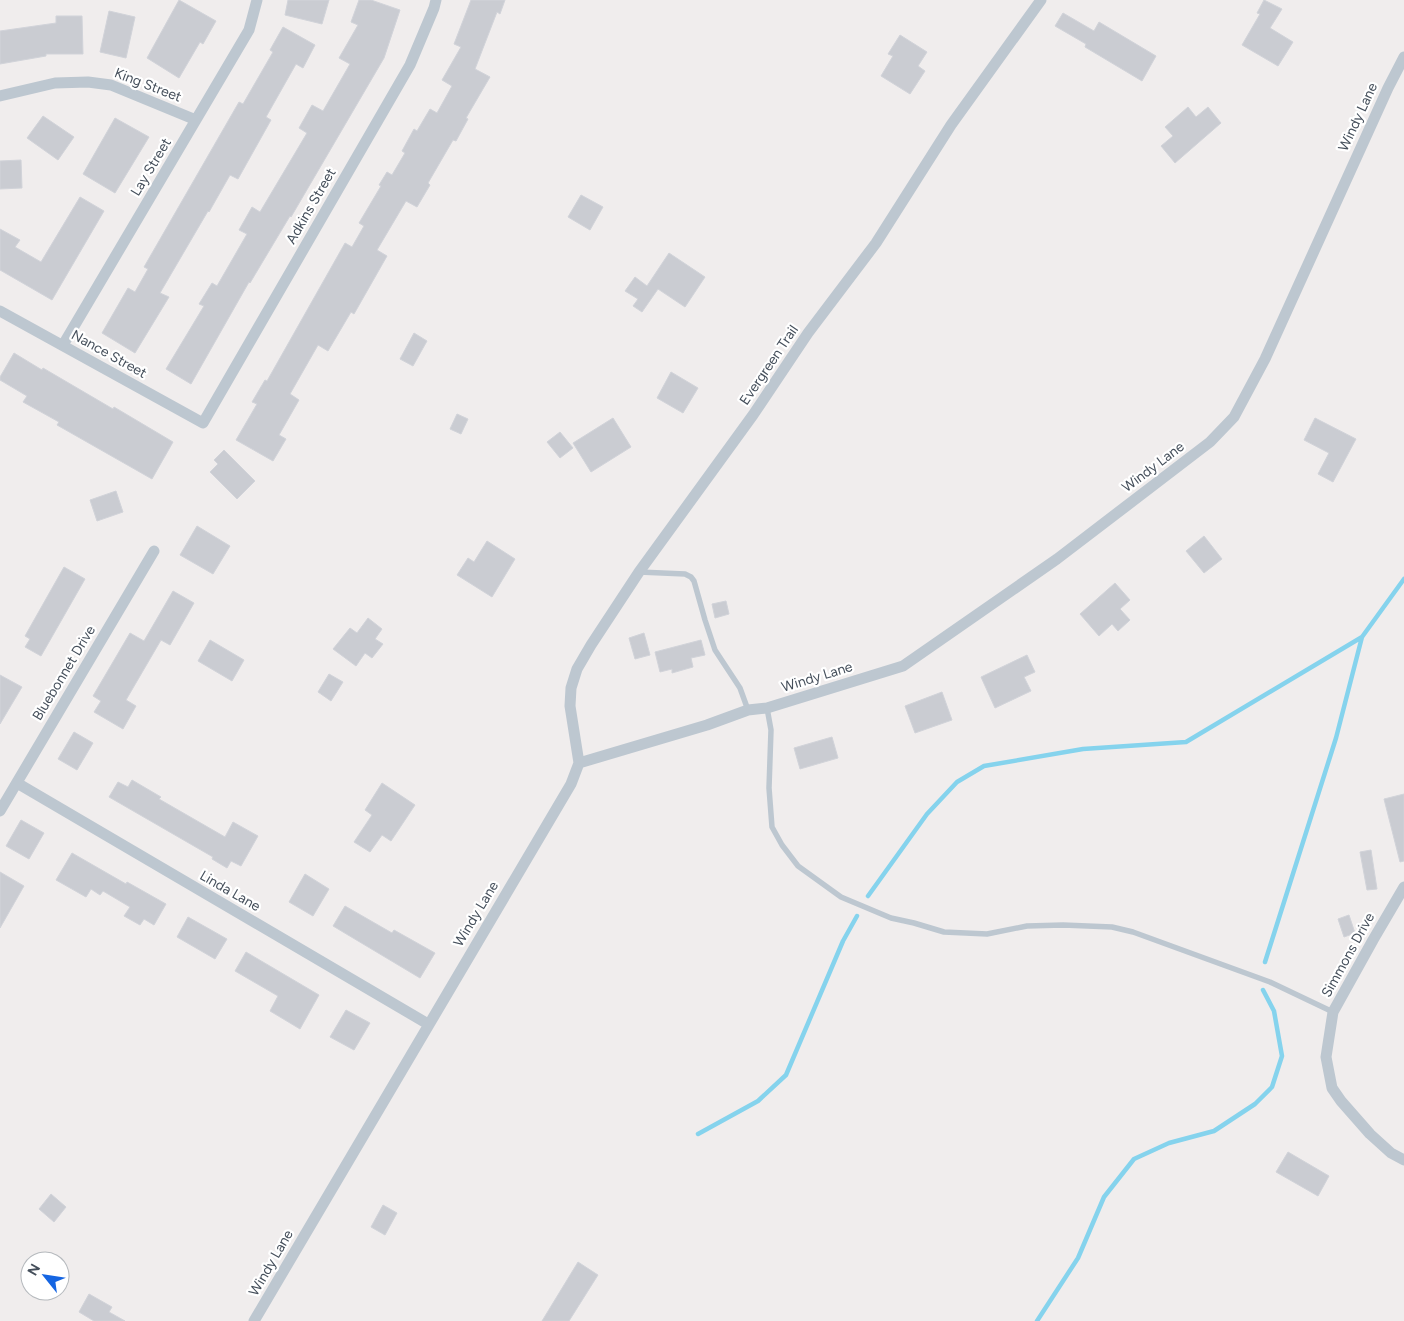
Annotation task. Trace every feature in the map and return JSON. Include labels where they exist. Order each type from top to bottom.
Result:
[{"type":"street","name":"Lay Street","points":[[63,345],[249,30],[257,0]]},
{"type":"street","name":"Adkins Street","points":[[202,424],[410,65],[436,0]]},
{"type":"street","name":"Evergreen Trail","points":[[579,763],[570,706],[571,688],[577,669],[591,645],[639,572],[753,415],[808,333],[876,243],[951,125],[1041,0]]},
{"type":"street","name":"Windy Lane","points":[[254,1321],[566,792],[579,763],[706,725],[748,710],[767,708],[903,666],[1057,559],[1210,442],[1234,417],[1265,359],[1388,88],[1404,57]]},
{"type":"street","name":"King Street","points":[[0,96],[55,83],[88,82],[111,85],[196,120]]},
{"type":"street","name":"Nance Street","points":[[0,311],[202,424]]},
{"type":"street","name":"Bluebonnet Drive","points":[[0,812],[154,550]]},
{"type":"street","name":"Linda Lane","points":[[16,783],[428,1024]]},
{"type":"street","name":"Simmons Drive","points":[[1404,887],[1372,940],[1334,1012],[1326,1057],[1332,1088],[1341,1101],[1370,1134],[1391,1153],[1404,1160]]},
{"type":"lane","points":[[639,572],[686,574],[691,577],[694,581],[715,650],[740,688],[748,710]]},
{"type":"lane","points":[[767,708],[772,730],[769,788],[772,827],[782,845],[798,866],[841,898],[891,918],[944,932],[986,934],[1027,926],[1112,927],[1133,932],[1270,982],[1334,1012]]},
{"type":"building","points":[[179,0],[216,21],[203,44],[200,42],[179,78],[147,58]]},
{"type":"building","points":[[288,0],[329,0],[322,24],[285,15]]},
{"type":"building","points":[[359,0],[371,0],[400,10],[384,58],[291,217],[249,282],[191,384],[166,369],[204,306],[199,304],[212,283],[217,286],[247,234],[239,230],[252,207],[260,212],[307,133],[299,128],[312,105],[323,111],[350,64],[339,58],[358,25],[351,22]]},
{"type":"building","points":[[471,0],[505,0],[500,14],[497,12],[475,69],[490,77],[466,118],[468,119],[456,141],[453,140],[428,183],[430,185],[417,207],[406,201],[377,250],[387,256],[354,314],[351,312],[328,351],[318,345],[290,394],[299,400],[279,435],[286,439],[273,461],[236,440],[257,404],[252,402],[265,380],[267,381],[345,243],[352,247],[364,226],[359,223],[387,172],[392,175],[405,153],[402,151],[414,129],[417,131],[430,109],[437,113],[452,86],[442,80],[461,47],[454,44]]},
{"type":"building","points":[[1264,0],[1282,9],[1270,28],[1293,42],[1278,66],[1242,45],[1260,14],[1257,13]]},
{"type":"building","points":[[109,11],[135,17],[126,58],[100,52]]},
{"type":"building","points":[[1063,13],[1094,31],[1099,22],[1156,56],[1142,81],[1085,47],[1086,44],[1055,26]]},
{"type":"building","points":[[56,16],[82,16],[83,54],[46,54],[46,56],[0,64],[0,31],[56,23]]},
{"type":"building","points":[[283,27],[315,45],[303,68],[296,64],[266,117],[271,120],[238,179],[230,175],[160,293],[169,297],[135,353],[102,333],[128,288],[135,292],[148,269],[144,267],[239,102],[243,104],[273,52],[270,50]]},
{"type":"building","points":[[900,35],[927,52],[918,66],[925,71],[910,94],[881,76],[893,56],[888,54]]},
{"type":"building","points":[[1188,107],[1196,117],[1208,107],[1221,123],[1175,163],[1161,146],[1173,136],[1165,127]]},
{"type":"building","points":[[43,116],[74,137],[58,160],[27,138]]},
{"type":"building","points":[[115,118],[149,137],[115,193],[83,174]]},
{"type":"building","points":[[21,160],[22,188],[0,189],[0,161]]},
{"type":"building","points":[[581,195],[603,207],[590,230],[568,217]]},
{"type":"building","points":[[80,197],[104,211],[52,300],[0,270],[0,229],[20,240],[15,247],[41,262]]},
{"type":"building","points":[[669,253],[705,277],[685,307],[658,289],[642,312],[633,306],[638,299],[625,291],[635,277],[647,286]]},
{"type":"building","points":[[414,333],[427,341],[413,366],[400,359]]},
{"type":"building","points":[[14,353],[113,409],[114,407],[173,442],[152,479],[57,425],[59,422],[23,402],[27,396],[0,380]]},
{"type":"building","points":[[671,372],[698,388],[683,413],[657,398]]},
{"type":"building","points":[[457,414],[468,419],[461,434],[450,429]]},
{"type":"building","points":[[613,418],[631,447],[591,472],[573,443]]},
{"type":"building","points":[[1315,418],[1356,439],[1333,482],[1318,474],[1329,453],[1304,440]]},
{"type":"building","points":[[560,432],[573,448],[560,458],[547,442]]},
{"type":"building","points":[[224,450],[255,481],[237,499],[210,472],[218,464],[214,460]]},
{"type":"building","points":[[116,491],[123,512],[97,521],[90,500]]},
{"type":"building","points":[[197,526],[230,546],[213,574],[180,555]]},
{"type":"building","points":[[1204,536],[1222,559],[1204,573],[1186,551]]},
{"type":"building","points":[[487,541],[515,559],[492,597],[457,575],[468,558],[474,562]]},
{"type":"building","points":[[64,567],[85,579],[41,656],[25,647],[30,639],[25,636]]},
{"type":"building","points":[[1115,583],[1130,600],[1120,609],[1130,620],[1118,631],[1112,624],[1099,636],[1080,614]]},
{"type":"building","points":[[173,591],[194,603],[170,645],[161,640],[126,700],[136,706],[123,729],[94,712],[101,701],[93,696],[130,633],[144,641]]},
{"type":"building","points":[[726,601],[729,614],[715,618],[712,604]]},
{"type":"building","points":[[368,618],[382,629],[375,639],[383,644],[372,658],[365,653],[356,666],[333,649],[350,628],[357,633]]},
{"type":"building","points":[[644,633],[650,655],[635,659],[629,638]]},
{"type":"building","points":[[210,640],[244,660],[232,681],[198,661]]},
{"type":"building","points":[[701,640],[705,655],[691,658],[693,667],[672,673],[672,669],[660,672],[655,652]]},
{"type":"building","points":[[1027,655],[1035,672],[1024,677],[1031,691],[995,708],[981,677]]},
{"type":"building","points":[[329,674],[343,682],[331,701],[318,692]]},
{"type":"building","points":[[0,675],[22,687],[0,724]]},
{"type":"building","points":[[942,692],[952,720],[915,733],[905,706]]},
{"type":"building","points":[[74,732],[93,743],[77,770],[58,759]]},
{"type":"building","points":[[832,737],[838,758],[800,769],[794,748]]},
{"type":"building","points":[[132,780],[161,797],[159,799],[225,837],[233,822],[258,836],[241,866],[231,861],[227,868],[212,859],[213,857],[109,797],[118,782],[128,787]]},
{"type":"building","points":[[382,783],[415,805],[391,841],[382,835],[370,852],[354,842],[372,815],[365,810]]},
{"type":"building","points":[[1404,794],[1404,861],[1400,862],[1384,799]]},
{"type":"building","points":[[21,820],[44,833],[29,859],[6,846]]},
{"type":"building","points":[[1371,850],[1377,889],[1367,890],[1360,852]]},
{"type":"building","points":[[72,853],[166,904],[154,925],[144,919],[140,925],[124,916],[130,907],[103,891],[100,895],[91,889],[86,897],[56,880]]},
{"type":"building","points":[[0,872],[24,886],[0,928]]},
{"type":"building","points":[[305,874],[329,889],[313,916],[289,902]]},
{"type":"building","points":[[345,906],[392,933],[394,930],[435,953],[420,978],[333,926]]},
{"type":"building","points":[[1349,915],[1355,933],[1344,937],[1338,919]]},
{"type":"building","points":[[188,917],[227,939],[215,959],[177,937]]},
{"type":"building","points":[[246,952],[319,995],[300,1029],[270,1011],[278,996],[235,971]]},
{"type":"building","points":[[346,1010],[370,1023],[354,1050],[330,1037]]},
{"type":"building","points":[[1288,1152],[1329,1176],[1318,1196],[1276,1172]]},
{"type":"building","points":[[51,1194],[66,1207],[54,1222],[39,1209]]},
{"type":"building","points":[[383,1205],[397,1213],[385,1235],[371,1227]]},
{"type":"building","points":[[578,1262],[598,1275],[569,1321],[542,1321]]},
{"type":"building","points":[[89,1294],[112,1307],[109,1312],[125,1321],[94,1321],[79,1312]]},
{"type":"waterway","points":[[1265,962],[1336,738],[1362,637],[1404,579]]},
{"type":"waterway","points":[[868,896],[927,814],[957,782],[984,766],[1083,749],[1186,742],[1362,637]]},
{"type":"waterway","points":[[698,1134],[758,1101],[786,1075],[843,941],[857,916]]},
{"type":"waterway","points":[[1037,1321],[1078,1258],[1104,1197],[1134,1159],[1169,1143],[1214,1131],[1255,1104],[1272,1087],[1282,1056],[1274,1011],[1263,990]]}]
